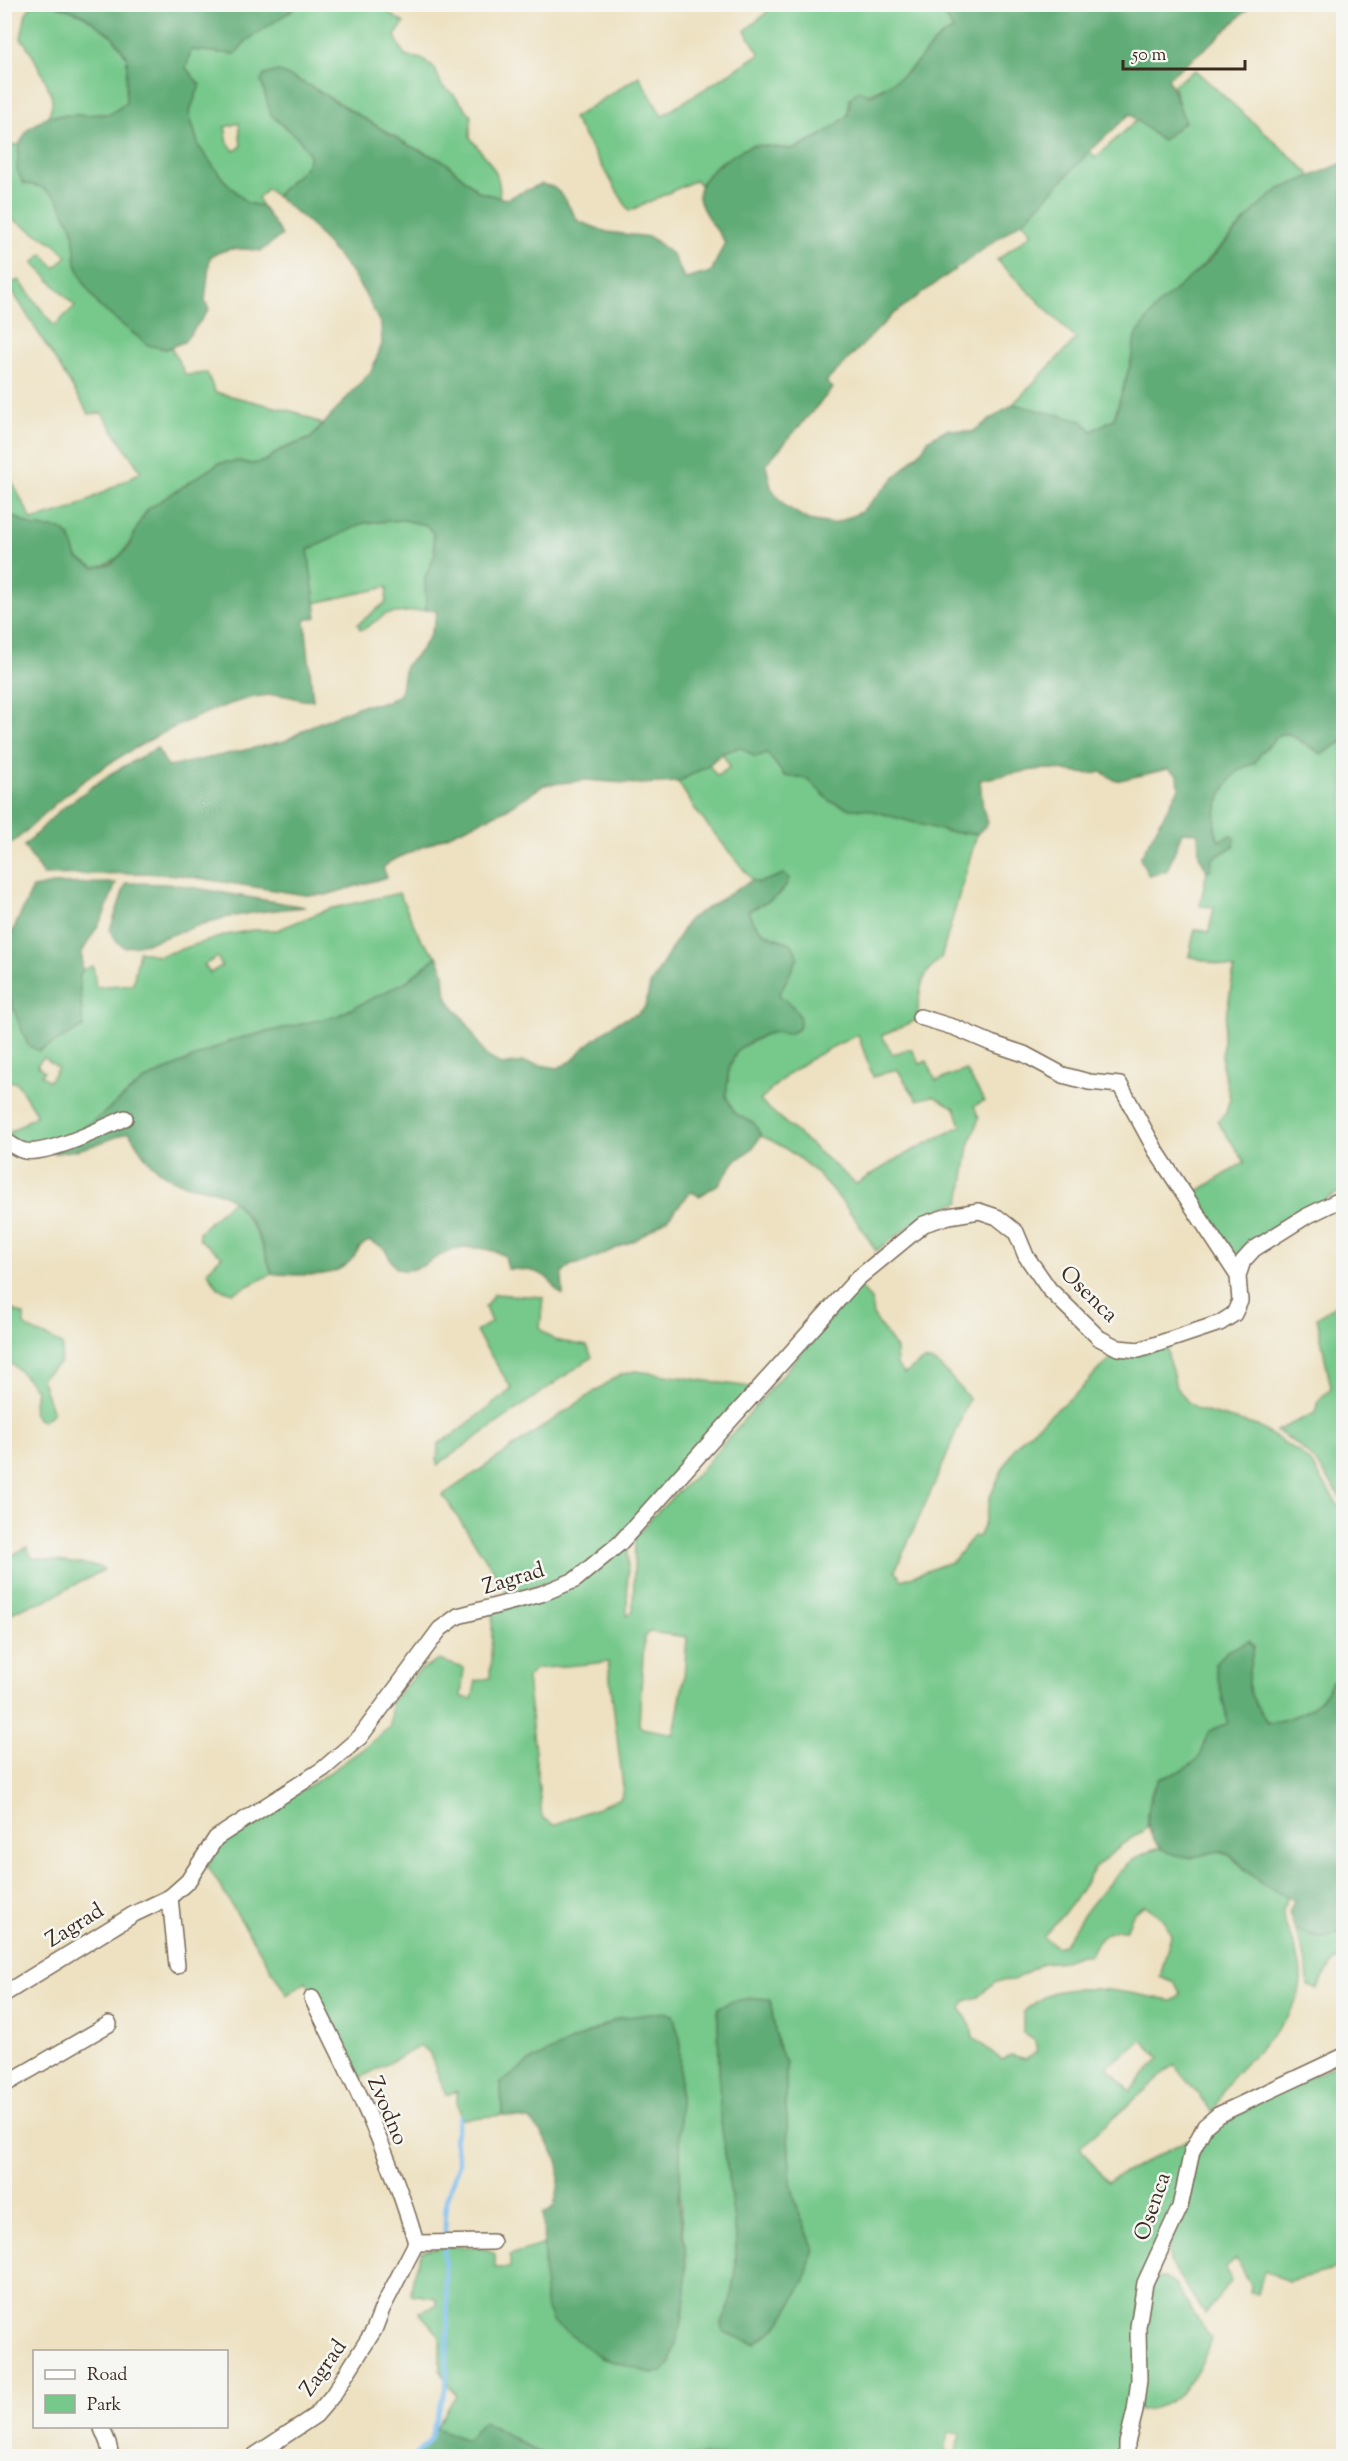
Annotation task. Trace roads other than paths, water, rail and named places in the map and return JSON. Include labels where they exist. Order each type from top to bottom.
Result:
[{"type":"street","points":[[920,1017],[1024,1054],[1063,1075],[1089,1082],[1120,1084],[1156,1151],[1238,1276]]},
{"type":"street","points":[[4,1140],[22,1151],[34,1152],[82,1137],[125,1118]]},
{"type":"street","name":"Osenca","points":[[857,1279],[924,1224],[949,1216],[978,1211],[997,1217],[1016,1232],[1026,1256],[1049,1290],[1100,1338],[1118,1348],[1139,1350],[1220,1323],[1234,1314],[1240,1301],[1238,1276],[1243,1261],[1254,1249],[1305,1217],[1344,1198]]},
{"type":"street","name":"Zagrad","points":[[4,1994],[134,1914],[170,1897],[188,1881],[216,1839],[323,1769],[360,1737],[440,1629],[458,1616],[541,1594],[574,1580],[620,1543],[857,1279]]},
{"type":"street","points":[[170,1897],[177,1966]]},
{"type":"street","name":"Zvodno","points":[[312,1998],[355,2085],[408,2213],[416,2243]]},
{"type":"street","points":[[4,2085],[109,2024]]},
{"type":"street","name":"Osenca","points":[[1127,2457],[1127,2443],[1135,2411],[1139,2380],[1138,2327],[1145,2283],[1180,2207],[1192,2151],[1196,2143],[1205,2127],[1218,2115],[1344,2056]]},
{"type":"street","points":[[416,2243],[493,2242]]},
{"type":"street","name":"Zagrad","points":[[254,2457],[316,2415],[333,2396],[374,2330],[382,2309],[416,2243]]},
{"type":"street","points":[[101,2428],[108,2442],[111,2457]]},
{"type":"waterway","points":[[415,2456],[430,2439],[446,2387],[448,2326],[444,2256],[446,2200],[459,2163],[454,2140],[460,2116]]}]
